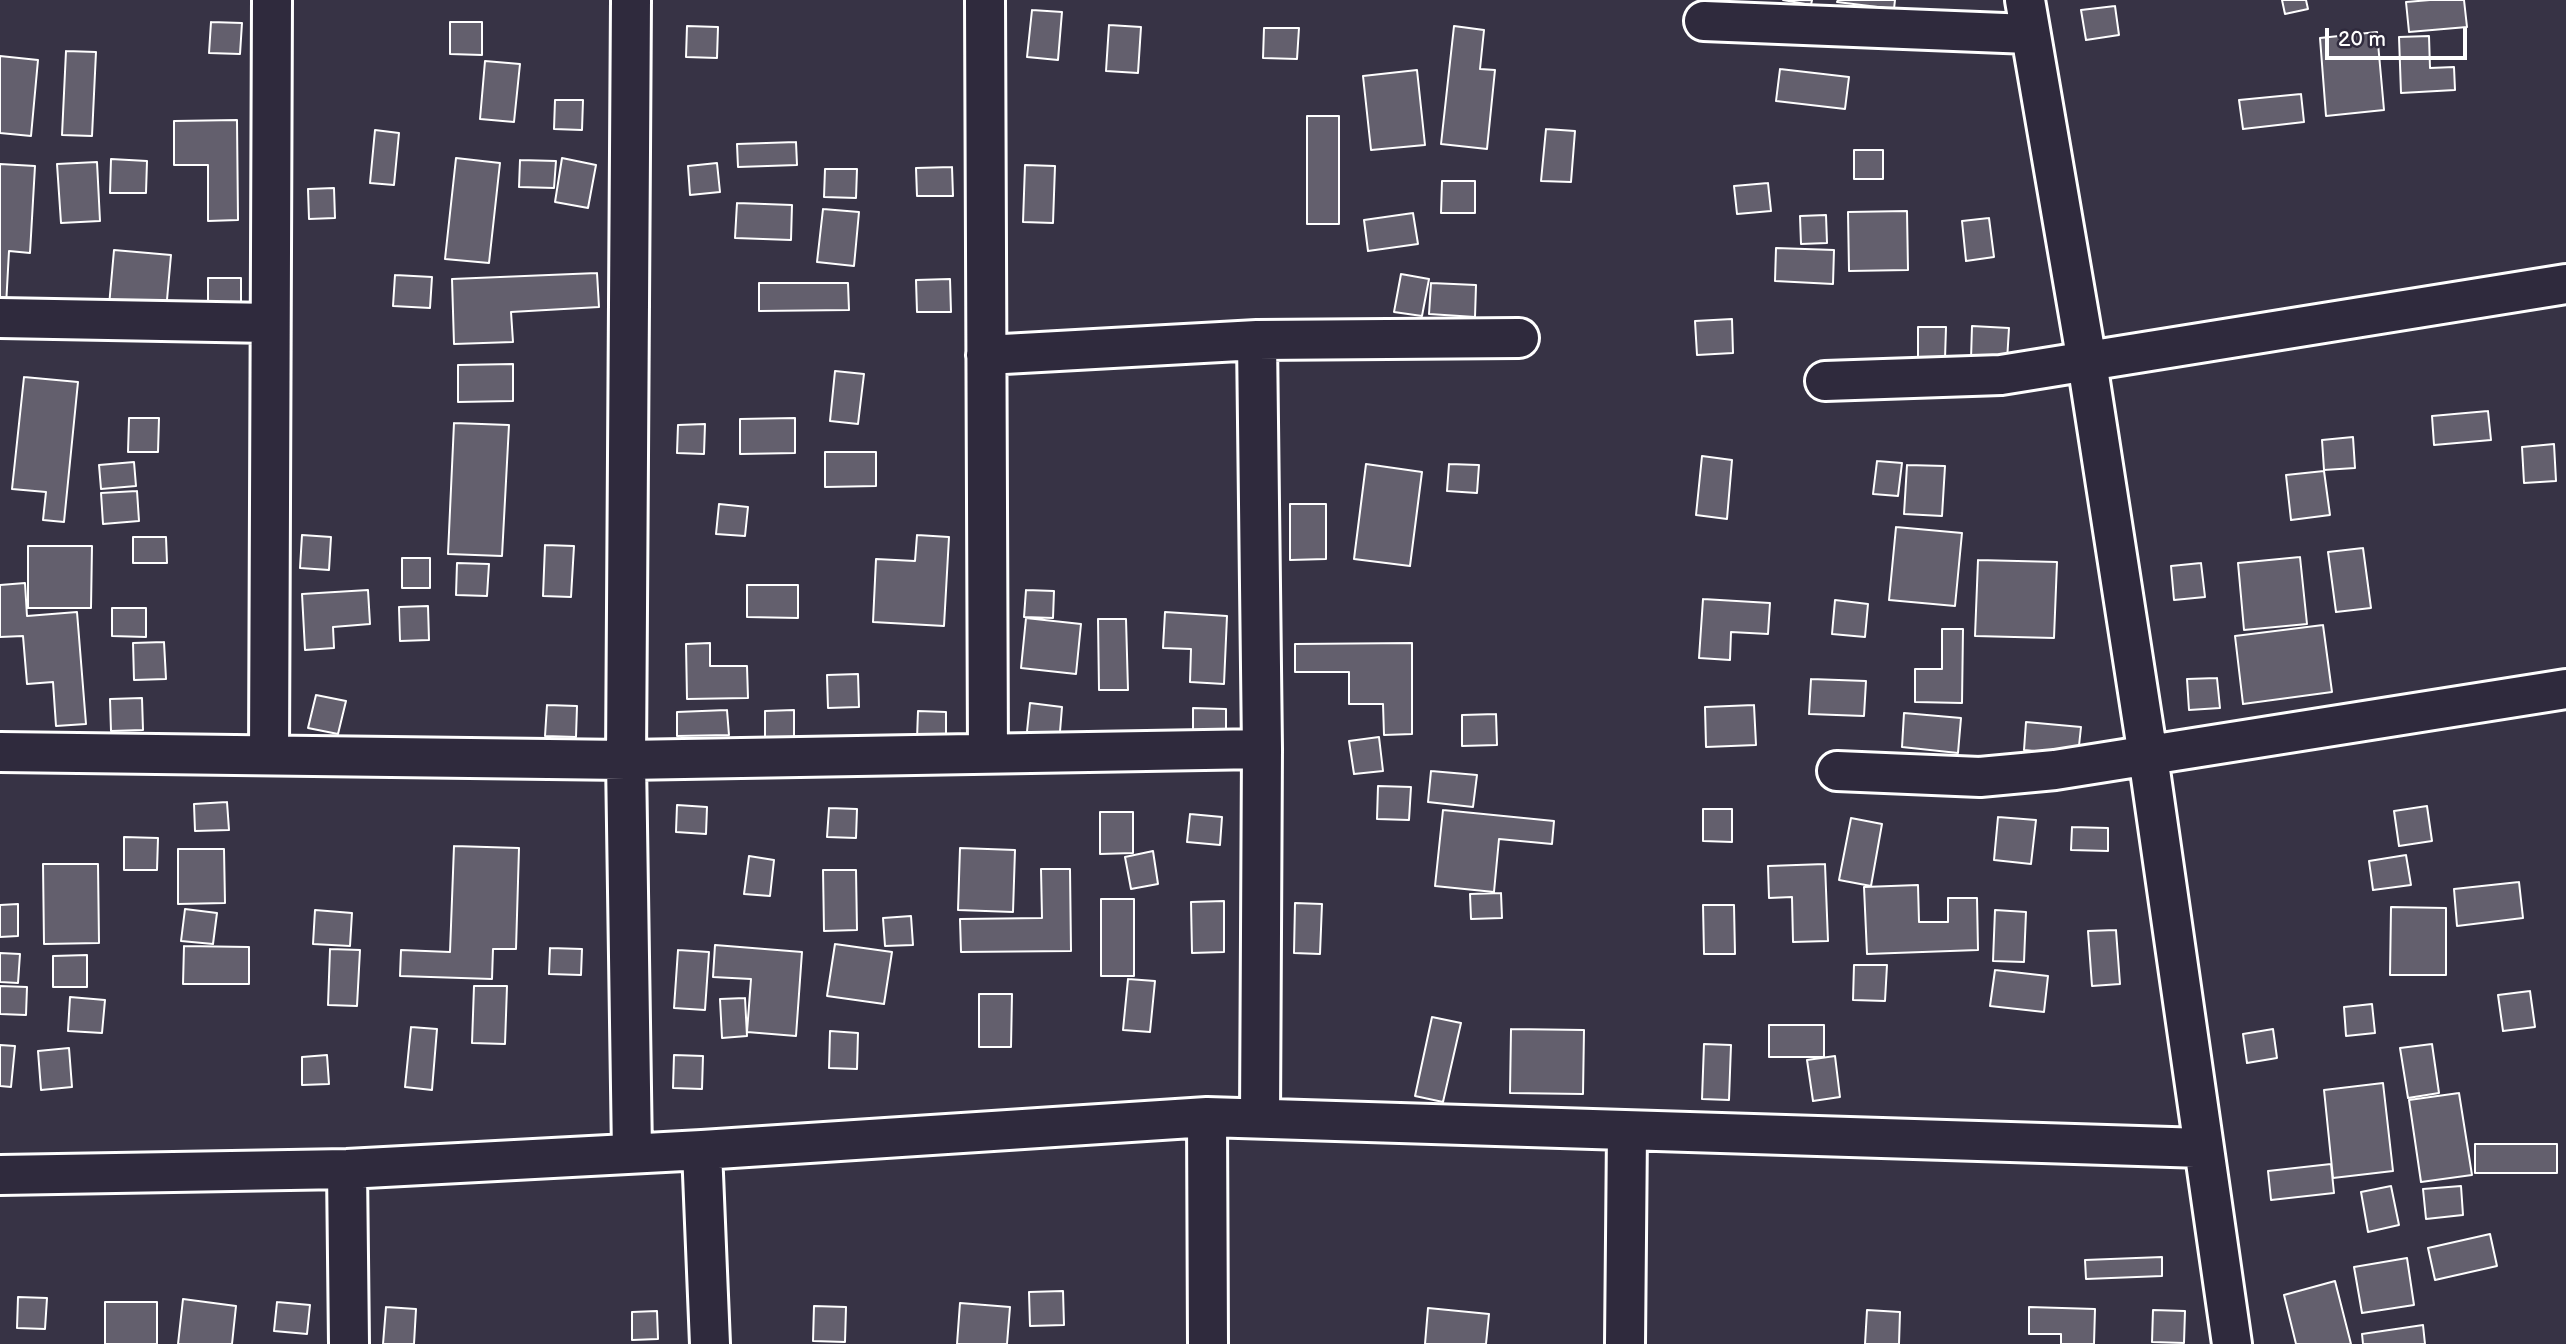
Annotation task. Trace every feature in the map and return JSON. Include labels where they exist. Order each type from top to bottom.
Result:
[{"type":"street","points":[[269,754],[272,0]]},
{"type":"street","points":[[631,0],[626,760],[632,1153]]},
{"type":"street","points":[[985,0],[988,753]]},
{"type":"street","points":[[1704,21],[2027,17],[2087,362],[2148,756],[2232,1344]]},
{"type":"street","points":[[1825,381],[2001,374],[2566,284]]},
{"type":"street","points":[[0,318],[270,323]]},
{"type":"street","points":[[986,355],[1257,340],[1519,338]]},
{"type":"street","points":[[1257,340],[1262,749],[1260,1117]]},
{"type":"street","points":[[1837,771],[1980,777],[2055,770],[2566,689]]},
{"type":"street","points":[[0,752],[626,760],[1262,749]]},
{"type":"street","points":[[0,1175],[347,1169],[702,1150],[1207,1117],[2203,1148]]},
{"type":"street","points":[[1207,1117],[1208,1344]]},
{"type":"street","points":[[1625,1344],[1627,1132]]},
{"type":"street","points":[[702,1150],[710,1344]]},
{"type":"street","points":[[347,1169],[349,1344]]},
{"type":"building","points":[[1783,0],[1812,0],[1811,5]]},
{"type":"building","points":[[1895,0],[1894,9],[1837,2]]},
{"type":"building","points":[[2282,0],[2306,0],[2308,9],[2285,14]]},
{"type":"building","points":[[2464,0],[2467,27],[2409,32],[2406,2]]},
{"type":"building","points":[[2115,6],[2119,35],[2086,40],[2081,10]]},
{"type":"building","points":[[1032,10],[1062,12],[1058,60],[1027,57]]},
{"type":"building","points":[[211,22],[242,23],[240,54],[209,53]]},
{"type":"building","points":[[450,22],[482,22],[482,55],[450,54]]},
{"type":"building","points":[[1109,25],[1141,27],[1138,73],[1106,71]]},
{"type":"building","points":[[687,26],[718,27],[717,58],[686,57]]},
{"type":"building","points":[[1454,26],[1484,30],[1480,69],[1495,70],[1487,149],[1441,144]]},
{"type":"building","points":[[1264,28],[1299,28],[1297,59],[1263,58]]},
{"type":"building","points":[[2377,32],[2384,110],[2326,116],[2320,38]]},
{"type":"building","points":[[2429,36],[2430,68],[2454,67],[2455,90],[2401,93],[2399,37]]},
{"type":"building","points":[[66,51],[96,52],[92,136],[62,135]]},
{"type":"building","points":[[0,56],[38,60],[31,136],[0,133]]},
{"type":"building","points":[[485,61],[520,64],[514,122],[480,119]]},
{"type":"building","points":[[1780,69],[1849,77],[1845,109],[1776,101]]},
{"type":"building","points":[[1417,70],[1425,145],[1371,150],[1363,76]]},
{"type":"building","points":[[2301,94],[2304,122],[2243,129],[2239,100]]},
{"type":"building","points":[[555,100],[583,100],[582,130],[554,129]]},
{"type":"building","points":[[1307,116],[1339,116],[1339,224],[1307,224]]},
{"type":"building","points":[[237,120],[238,220],[208,221],[208,165],[174,165],[174,121]]},
{"type":"building","points":[[1546,129],[1575,131],[1571,182],[1541,181]]},
{"type":"building","points":[[375,130],[399,133],[394,185],[370,183]]},
{"type":"building","points":[[796,142],[797,165],[738,167],[737,144]]},
{"type":"building","points":[[1854,150],[1883,150],[1883,179],[1854,179]]},
{"type":"building","points":[[456,158],[500,163],[489,263],[445,259]]},
{"type":"building","points":[[562,158],[596,165],[588,208],[555,202]]},
{"type":"building","points":[[111,159],[147,161],[146,193],[110,193]]},
{"type":"building","points":[[520,160],[556,161],[554,188],[519,187]]},
{"type":"building","points":[[97,162],[100,221],[61,223],[57,164]]},
{"type":"building","points":[[717,163],[720,192],[690,195],[688,166]]},
{"type":"building","points":[[0,164],[35,166],[30,253],[9,251],[6,306],[0,306]]},
{"type":"building","points":[[1025,165],[1055,166],[1053,223],[1023,222]]},
{"type":"building","points":[[952,167],[953,196],[917,196],[916,168]]},
{"type":"building","points":[[825,169],[857,169],[856,198],[824,197]]},
{"type":"building","points":[[1442,181],[1475,181],[1475,213],[1441,213]]},
{"type":"building","points":[[1768,183],[1771,211],[1737,214],[1734,186]]},
{"type":"building","points":[[334,188],[335,218],[309,219],[308,189]]},
{"type":"building","points":[[737,203],[792,205],[791,240],[735,238]]},
{"type":"building","points":[[823,209],[859,212],[854,266],[817,262]]},
{"type":"building","points":[[1907,211],[1908,270],[1849,271],[1848,212]]},
{"type":"building","points":[[1413,213],[1418,244],[1368,251],[1364,220]]},
{"type":"building","points":[[1826,215],[1827,243],[1801,244],[1800,216]]},
{"type":"building","points":[[1989,218],[1994,257],[1966,261],[1962,221]]},
{"type":"building","points":[[1776,248],[1834,250],[1833,284],[1775,281]]},
{"type":"building","points":[[114,250],[171,255],[166,311],[109,306]]},
{"type":"building","points":[[597,273],[599,307],[511,312],[513,342],[454,344],[452,279]]},
{"type":"building","points":[[1401,274],[1429,279],[1422,316],[1394,312]]},
{"type":"building","points":[[395,275],[432,277],[430,308],[393,306]]},
{"type":"building","points":[[208,278],[241,278],[241,307],[208,306]]},
{"type":"building","points":[[950,279],[951,312],[917,312],[916,280]]},
{"type":"building","points":[[759,283],[848,283],[849,310],[759,311]]},
{"type":"building","points":[[1431,283],[1476,285],[1475,317],[1429,314]]},
{"type":"building","points":[[1732,319],[1733,353],[1697,355],[1695,321]]},
{"type":"building","points":[[1972,326],[2009,328],[2007,361],[1971,359]]},
{"type":"building","points":[[1918,327],[1946,327],[1945,359],[1918,358]]},
{"type":"building","points":[[513,364],[513,401],[458,402],[458,365]]},
{"type":"building","points":[[835,371],[864,374],[858,424],[830,421]]},
{"type":"building","points":[[24,377],[78,382],[64,522],[43,520],[46,492],[12,489]]},
{"type":"building","points":[[2488,411],[2491,440],[2434,445],[2432,416]]},
{"type":"building","points":[[129,418],[159,418],[158,452],[128,452]]},
{"type":"building","points":[[795,418],[795,453],[740,454],[740,419]]},
{"type":"building","points":[[454,423],[509,425],[502,556],[448,554]]},
{"type":"building","points":[[705,424],[704,454],[677,453],[678,425]]},
{"type":"building","points":[[2353,437],[2355,468],[2324,470],[2322,440]]},
{"type":"building","points":[[2554,444],[2556,481],[2524,483],[2522,447]]},
{"type":"building","points":[[825,452],[876,452],[876,486],[825,487]]},
{"type":"building","points":[[1702,456],[1732,460],[1727,519],[1696,515]]},
{"type":"building","points":[[1877,461],[1902,463],[1898,496],[1873,494]]},
{"type":"building","points":[[134,462],[136,486],[101,489],[99,465]]},
{"type":"building","points":[[1366,464],[1422,472],[1410,566],[1354,559]]},
{"type":"building","points":[[1449,464],[1479,465],[1477,493],[1447,491]]},
{"type":"building","points":[[1907,465],[1945,466],[1942,516],[1904,514]]},
{"type":"building","points":[[2324,471],[2330,515],[2291,520],[2286,475]]},
{"type":"building","points":[[137,491],[139,521],[103,524],[101,493]]},
{"type":"building","points":[[719,504],[748,507],[745,536],[716,534]]},
{"type":"building","points":[[1290,504],[1326,504],[1326,559],[1290,560]]},
{"type":"building","points":[[1896,527],[1962,533],[1955,606],[1889,600]]},
{"type":"building","points":[[302,535],[331,537],[329,570],[300,568]]},
{"type":"building","points":[[917,535],[949,537],[944,626],[873,622],[876,559],[915,561]]},
{"type":"building","points":[[133,537],[166,537],[167,563],[133,563]]},
{"type":"building","points":[[545,545],[574,546],[571,597],[543,596]]},
{"type":"building","points":[[28,546],[92,546],[91,608],[28,608]]},
{"type":"building","points":[[2363,548],[2371,608],[2336,612],[2328,552]]},
{"type":"building","points":[[2300,557],[2307,624],[2244,630],[2238,563]]},
{"type":"building","points":[[402,558],[430,558],[430,588],[402,588]]},
{"type":"building","points":[[1978,560],[2057,562],[2054,638],[1975,636]]},
{"type":"building","points":[[457,563],[489,564],[487,596],[456,595]]},
{"type":"building","points":[[2201,563],[2205,597],[2174,600],[2171,566]]},
{"type":"building","points":[[25,583],[27,616],[77,612],[86,724],[56,726],[53,682],[27,684],[23,636],[0,637],[0,585]]},
{"type":"building","points":[[747,585],[798,585],[798,618],[747,617]]},
{"type":"building","points":[[368,590],[370,624],[333,627],[334,648],[305,650],[302,594]]},
{"type":"building","points":[[1026,590],[1054,591],[1053,618],[1024,617]]},
{"type":"building","points":[[1703,599],[1770,603],[1768,634],[1731,632],[1730,660],[1699,658]]},
{"type":"building","points":[[1835,600],[1868,604],[1865,637],[1832,634]]},
{"type":"building","points":[[428,606],[429,640],[400,641],[399,607]]},
{"type":"building","points":[[112,608],[146,608],[146,637],[112,636]]},
{"type":"building","points":[[1165,612],[1227,616],[1224,684],[1190,682],[1191,649],[1163,648]]},
{"type":"building","points":[[1026,618],[1081,624],[1076,674],[1021,668]]},
{"type":"building","points":[[1098,619],[1126,619],[1128,690],[1099,690]]},
{"type":"building","points":[[2323,625],[2332,692],[2243,704],[2235,636]]},
{"type":"building","points":[[1942,629],[1963,629],[1962,703],[1915,702],[1915,669],[1942,669]]},
{"type":"building","points":[[164,642],[166,679],[134,680],[133,643]]},
{"type":"building","points":[[710,643],[710,666],[747,666],[748,698],[687,699],[686,644]]},
{"type":"building","points":[[1412,643],[1412,734],[1384,735],[1383,704],[1349,704],[1349,672],[1295,672],[1295,644]]},
{"type":"building","points":[[858,674],[859,707],[828,708],[827,675]]},
{"type":"building","points":[[2217,678],[2220,708],[2189,710],[2187,679]]},
{"type":"building","points":[[1811,679],[1866,681],[1864,716],[1809,714]]},
{"type":"building","points":[[316,695],[346,701],[338,734],[308,728]]},
{"type":"building","points":[[142,698],[143,730],[111,731],[110,699]]},
{"type":"building","points":[[1030,703],[1062,707],[1059,744],[1026,741]]},
{"type":"building","points":[[547,705],[577,706],[576,737],[545,736]]},
{"type":"building","points":[[1754,705],[1756,745],[1706,747],[1705,707]]},
{"type":"building","points":[[1193,708],[1226,709],[1226,738],[1193,739]]},
{"type":"building","points":[[727,710],[729,735],[677,736],[677,712]]},
{"type":"building","points":[[794,710],[794,739],[765,740],[765,711]]},
{"type":"building","points":[[918,711],[946,712],[946,740],[917,739]]},
{"type":"building","points":[[1904,713],[1961,718],[1958,753],[1902,747]]},
{"type":"building","points":[[1496,714],[1497,745],[1462,746],[1462,715]]},
{"type":"building","points":[[2026,722],[2081,727],[2078,755],[2024,750]]},
{"type":"building","points":[[1379,737],[1383,771],[1354,774],[1349,741]]},
{"type":"building","points":[[1431,771],[1477,775],[1473,807],[1428,802]]},
{"type":"building","points":[[1378,786],[1411,787],[1409,820],[1377,819]]},
{"type":"building","points":[[227,802],[229,830],[195,831],[194,804]]},
{"type":"building","points":[[677,805],[707,807],[706,834],[676,832]]},
{"type":"building","points":[[2427,806],[2432,841],[2399,846],[2394,811]]},
{"type":"building","points":[[829,808],[857,809],[856,838],[827,837]]},
{"type":"building","points":[[1703,809],[1732,809],[1732,842],[1703,841]]},
{"type":"building","points":[[1443,810],[1554,821],[1552,844],[1499,839],[1494,892],[1435,886]]},
{"type":"building","points":[[1100,812],[1133,812],[1133,853],[1100,854]]},
{"type":"building","points":[[1190,814],[1222,817],[1220,845],[1187,842]]},
{"type":"building","points":[[1998,817],[2036,820],[2031,864],[1994,860]]},
{"type":"building","points":[[1851,818],[1882,824],[1871,886],[1839,880]]},
{"type":"building","points":[[2072,827],[2108,828],[2108,851],[2071,850]]},
{"type":"building","points":[[124,837],[158,838],[157,870],[124,870]]},
{"type":"building","points":[[454,846],[519,848],[516,949],[493,949],[492,979],[400,976],[401,950],[450,952]]},
{"type":"building","points":[[960,848],[1015,850],[1013,912],[958,910]]},
{"type":"building","points":[[178,849],[224,849],[225,903],[178,904]]},
{"type":"building","points":[[1153,851],[1158,884],[1131,889],[1125,857]]},
{"type":"building","points":[[2406,855],[2411,885],[2373,890],[2369,861]]},
{"type":"building","points":[[749,856],[774,860],[770,896],[744,894]]},
{"type":"building","points":[[43,864],[98,864],[99,943],[44,944]]},
{"type":"building","points":[[1825,864],[1828,941],[1793,942],[1792,897],[1769,898],[1768,866]]},
{"type":"building","points":[[1041,869],[1070,869],[1071,951],[961,952],[960,919],[1042,918]]},
{"type":"building","points":[[823,870],[856,870],[857,930],[824,931]]},
{"type":"building","points":[[2519,882],[2523,918],[2457,926],[2454,889]]},
{"type":"building","points":[[1918,885],[1919,922],[1948,922],[1948,898],[1977,898],[1978,950],[1867,954],[1864,887]]},
{"type":"building","points":[[1501,893],[1502,918],[1471,919],[1470,894]]},
{"type":"building","points":[[1101,899],[1134,899],[1134,976],[1101,976]]},
{"type":"building","points":[[1224,901],[1224,952],[1192,953],[1191,902]]},
{"type":"building","points":[[1295,903],[1322,904],[1320,954],[1294,953]]},
{"type":"building","points":[[18,904],[18,936],[0,937],[0,905]]},
{"type":"building","points":[[1703,905],[1734,905],[1735,954],[1704,954]]},
{"type":"building","points":[[2391,907],[2446,908],[2446,975],[2390,975]]},
{"type":"building","points":[[185,909],[217,913],[213,944],[181,941]]},
{"type":"building","points":[[315,910],[352,913],[350,946],[313,944]]},
{"type":"building","points":[[1995,910],[2026,912],[2024,962],[1993,961]]},
{"type":"building","points":[[911,916],[913,945],[885,946],[883,918]]},
{"type":"building","points":[[2116,930],[2120,984],[2092,986],[2088,931]]},
{"type":"building","points":[[835,944],[892,952],[884,1004],[827,996]]},
{"type":"building","points":[[715,945],[802,952],[796,1036],[747,1032],[751,979],[713,977]]},
{"type":"building","points":[[184,946],[249,947],[249,984],[183,984]]},
{"type":"building","points":[[550,948],[582,949],[581,975],[549,974]]},
{"type":"building","points":[[330,949],[360,950],[357,1006],[328,1005]]},
{"type":"building","points":[[678,950],[709,952],[705,1010],[674,1008]]},
{"type":"building","points":[[0,953],[20,954],[18,983],[0,982]]},
{"type":"building","points":[[87,955],[87,987],[53,987],[53,956]]},
{"type":"building","points":[[1854,965],[1887,965],[1885,1001],[1853,1000]]},
{"type":"building","points":[[1995,970],[2048,976],[2044,1012],[1990,1006]]},
{"type":"building","points":[[1128,979],[1155,981],[1150,1032],[1123,1030]]},
{"type":"building","points":[[0,986],[27,987],[26,1015],[0,1014]]},
{"type":"building","points":[[474,986],[507,986],[505,1044],[472,1043]]},
{"type":"building","points":[[2530,991],[2535,1027],[2503,1031],[2498,995]]},
{"type":"building","points":[[979,994],[1012,994],[1011,1047],[979,1047]]},
{"type":"building","points":[[70,997],[105,1000],[102,1033],[68,1031]]},
{"type":"building","points":[[745,998],[747,1036],[722,1038],[720,999]]},
{"type":"building","points":[[2372,1004],[2375,1033],[2346,1036],[2344,1007]]},
{"type":"building","points":[[1432,1017],[1461,1023],[1443,1102],[1415,1096]]},
{"type":"building","points":[[1769,1025],[1824,1025],[1824,1057],[1769,1057]]},
{"type":"building","points":[[411,1027],[437,1029],[432,1090],[405,1087]]},
{"type":"building","points":[[1511,1029],[1584,1030],[1583,1094],[1510,1093]]},
{"type":"building","points":[[2273,1029],[2277,1058],[2247,1063],[2243,1034]]},
{"type":"building","points":[[830,1031],[858,1033],[857,1069],[829,1068]]},
{"type":"building","points":[[1704,1044],[1731,1045],[1729,1100],[1702,1099]]},
{"type":"building","points":[[2432,1044],[2439,1093],[2408,1098],[2400,1048]]},
{"type":"building","points":[[0,1045],[15,1046],[11,1087],[0,1086]]},
{"type":"building","points":[[69,1048],[72,1087],[41,1090],[38,1051]]},
{"type":"building","points":[[327,1055],[329,1084],[302,1085],[302,1057]]},
{"type":"building","points":[[674,1055],[703,1056],[702,1089],[673,1088]]},
{"type":"building","points":[[1835,1056],[1840,1097],[1813,1101],[1807,1060]]},
{"type":"building","points":[[2383,1083],[2393,1171],[2333,1178],[2324,1090]]},
{"type":"building","points":[[2459,1093],[2472,1175],[2421,1182],[2409,1100]]},
{"type":"building","points":[[2475,1144],[2557,1144],[2557,1173],[2475,1173]]},
{"type":"building","points":[[2331,1164],[2334,1193],[2271,1200],[2268,1171]]},
{"type":"building","points":[[2391,1186],[2399,1225],[2368,1232],[2361,1192]]},
{"type":"building","points":[[2461,1186],[2463,1215],[2426,1219],[2423,1189]]},
{"type":"building","points":[[2490,1234],[2497,1266],[2435,1280],[2428,1248]]},
{"type":"building","points":[[2162,1257],[2162,1276],[2086,1279],[2085,1260]]},
{"type":"building","points":[[2407,1258],[2414,1305],[2362,1313],[2354,1267]]},
{"type":"building","points":[[2335,1281],[2351,1344],[2296,1344],[2284,1295]]},
{"type":"building","points":[[1063,1291],[1064,1325],[1030,1326],[1029,1292]]},
{"type":"building","points":[[18,1297],[47,1298],[45,1329],[17,1328]]},
{"type":"building","points":[[183,1299],[236,1306],[232,1344],[178,1344]]},
{"type":"building","points":[[105,1302],[157,1302],[157,1344],[105,1344]]},
{"type":"building","points":[[277,1302],[310,1305],[307,1334],[274,1331]]},
{"type":"building","points":[[960,1303],[1010,1307],[1007,1344],[957,1344]]},
{"type":"building","points":[[814,1306],[846,1307],[845,1342],[813,1341]]},
{"type":"building","points":[[386,1307],[416,1309],[414,1344],[383,1344]]},
{"type":"building","points":[[2029,1307],[2095,1309],[2094,1344],[2061,1344],[2061,1334],[2029,1334]]},
{"type":"building","points":[[1428,1308],[1489,1314],[1486,1344],[1425,1344]]},
{"type":"building","points":[[1867,1310],[1900,1312],[1899,1344],[1865,1344]]},
{"type":"building","points":[[2153,1310],[2185,1311],[2184,1343],[2152,1342]]},
{"type":"building","points":[[657,1311],[658,1339],[632,1340],[632,1312]]},
{"type":"building","points":[[2423,1325],[2425,1344],[2363,1344],[2362,1334]]}]
